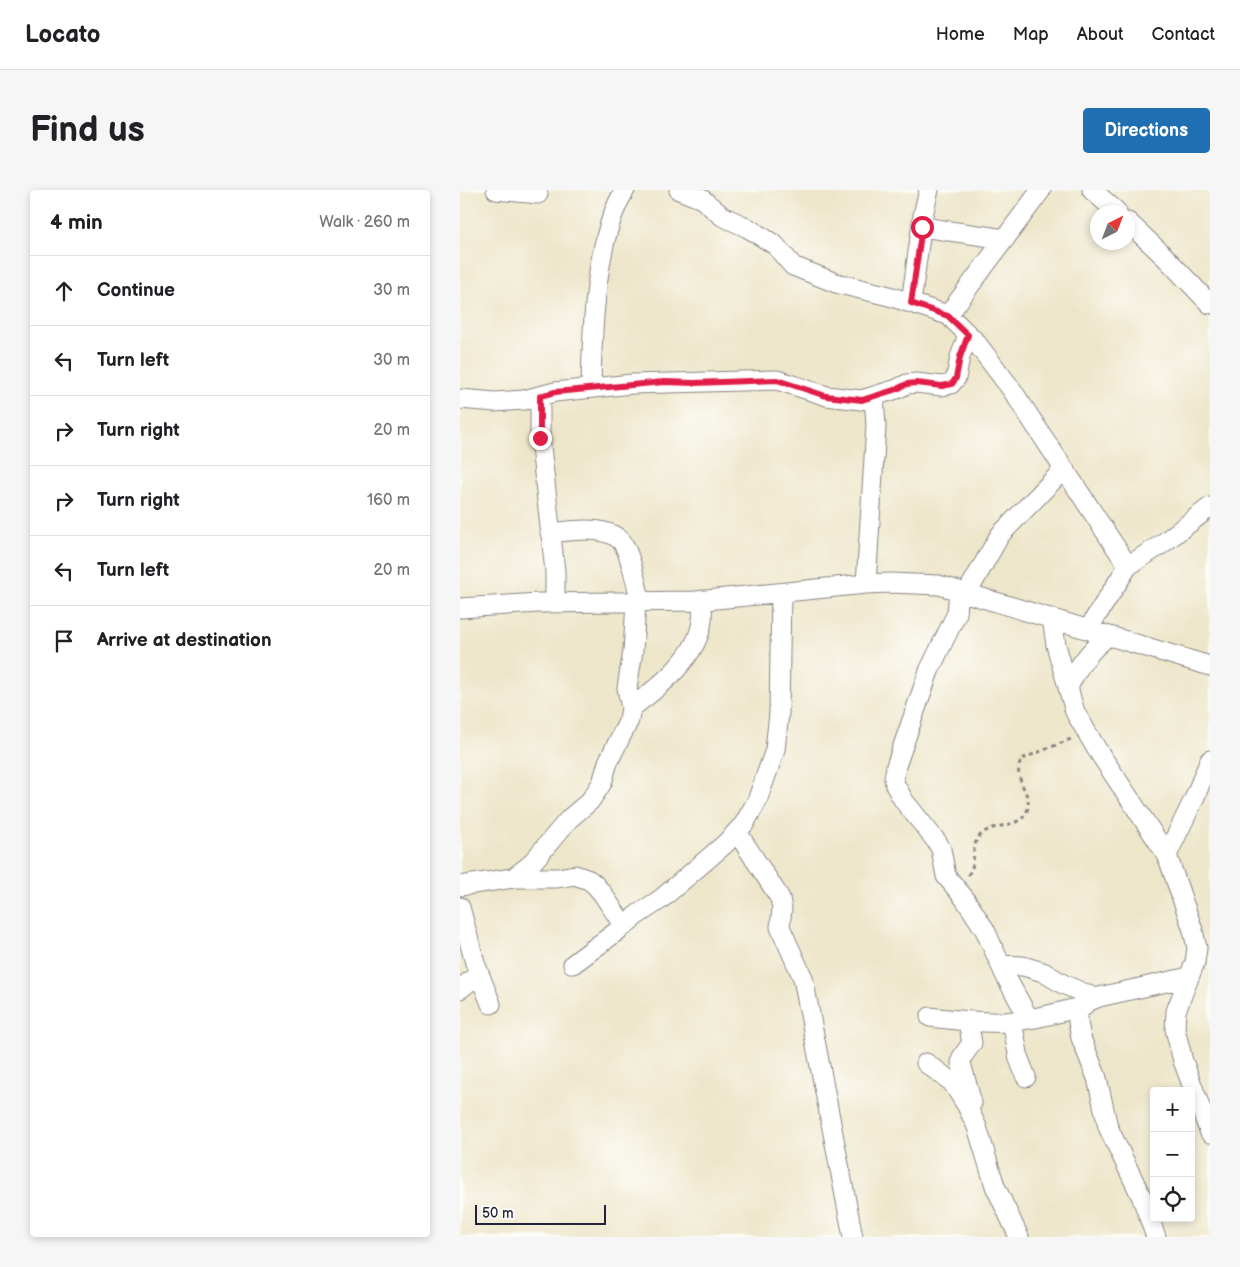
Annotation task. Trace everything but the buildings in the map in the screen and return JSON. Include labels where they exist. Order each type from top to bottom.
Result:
[{"type":"street","points":[[496,190],[538,194]]},
{"type":"street","points":[[591,388],[592,342],[605,236],[625,190]]},
{"type":"street","points":[[679,190],[702,198],[722,216],[748,228],[775,245],[793,266],[836,283],[911,303],[948,316],[968,335],[1012,390],[1128,566]]},
{"type":"street","points":[[911,303],[929,190]]},
{"type":"street","points":[[948,316],[1041,190]]},
{"type":"street","points":[[1092,190],[1109,205]]},
{"type":"street","points":[[922,227],[1005,239]]},
{"type":"street","points":[[1135,229],[1210,304]]},
{"type":"street","points":[[460,399],[495,402],[524,400],[555,392],[664,382],[694,383],[777,380],[826,396],[862,400],[907,384],[916,383],[942,386],[952,384],[956,378],[960,357],[968,335]]},
{"type":"street","points":[[540,396],[540,438],[555,571],[555,603]]},
{"type":"street","points":[[866,584],[874,489],[876,426],[874,396]]},
{"type":"street","points":[[1026,1077],[1019,1059],[1021,1020],[1001,965],[985,930],[965,899],[946,876],[941,849],[904,801],[895,785],[894,779],[896,766],[929,671],[958,613],[963,592],[1000,535],[1064,469]]},
{"type":"street","points":[[1089,630],[1128,566],[1162,544],[1209,509]]},
{"type":"street","points":[[513,878],[530,865],[564,825],[590,801],[598,790],[608,762],[630,720],[631,708],[627,688],[638,602],[625,549],[622,542],[607,532],[582,530],[550,533]]},
{"type":"street","points":[[460,608],[555,603],[702,600],[866,584],[939,585],[1108,636],[1196,660],[1210,666]]},
{"type":"street","points":[[573,964],[661,899],[725,844],[744,824],[758,801],[775,750],[780,713],[781,593]]},
{"type":"street","points":[[631,708],[652,693],[691,652],[702,621],[702,600]]},
{"type":"street","points":[[1052,618],[1056,645],[1075,712],[1167,855],[1193,930],[1197,948],[1195,962],[1176,1011],[1175,1029],[1183,1061],[1210,1133]]},
{"type":"street","points":[[1068,688],[1074,672],[1091,650],[1108,636]]},
{"type":"street","points":[[1167,855],[1194,799],[1210,760]]},
{"type":"street","points":[[737,832],[780,898],[782,909],[780,927],[803,978],[853,1237]]},
{"type":"street","points":[[460,886],[513,878],[557,878],[575,875],[589,880],[602,893],[624,926]]},
{"type":"street","points":[[460,907],[479,974],[491,1004]]},
{"type":"street","points":[[1001,965],[1023,966],[1043,972],[1088,1003]]},
{"type":"street","points":[[460,989],[479,974]]},
{"type":"street","points":[[930,1017],[968,1021],[1021,1020],[1189,977]]},
{"type":"street","points":[[1088,1003],[1078,1012],[1081,1038],[1097,1078],[1108,1127],[1142,1198],[1156,1237]]},
{"type":"street","points":[[968,1021],[972,1043],[962,1057],[961,1063],[972,1099],[975,1124]]},
{"type":"street","points":[[926,1064],[952,1082],[967,1106],[975,1124],[995,1186],[1019,1237]]},
{"type":"path","points":[[957,889],[974,866],[974,848],[977,840],[983,833],[998,826],[1018,821],[1027,812],[1027,797],[1018,774],[1018,766],[1022,760],[1087,732]]},
{"type":"route","points":[[540,438],[540,396],[555,392],[664,382],[694,383],[777,380],[826,396],[862,400],[907,384],[916,383],[942,386],[952,384],[956,378],[960,357],[968,335],[948,316],[911,303],[922,227]]}]
